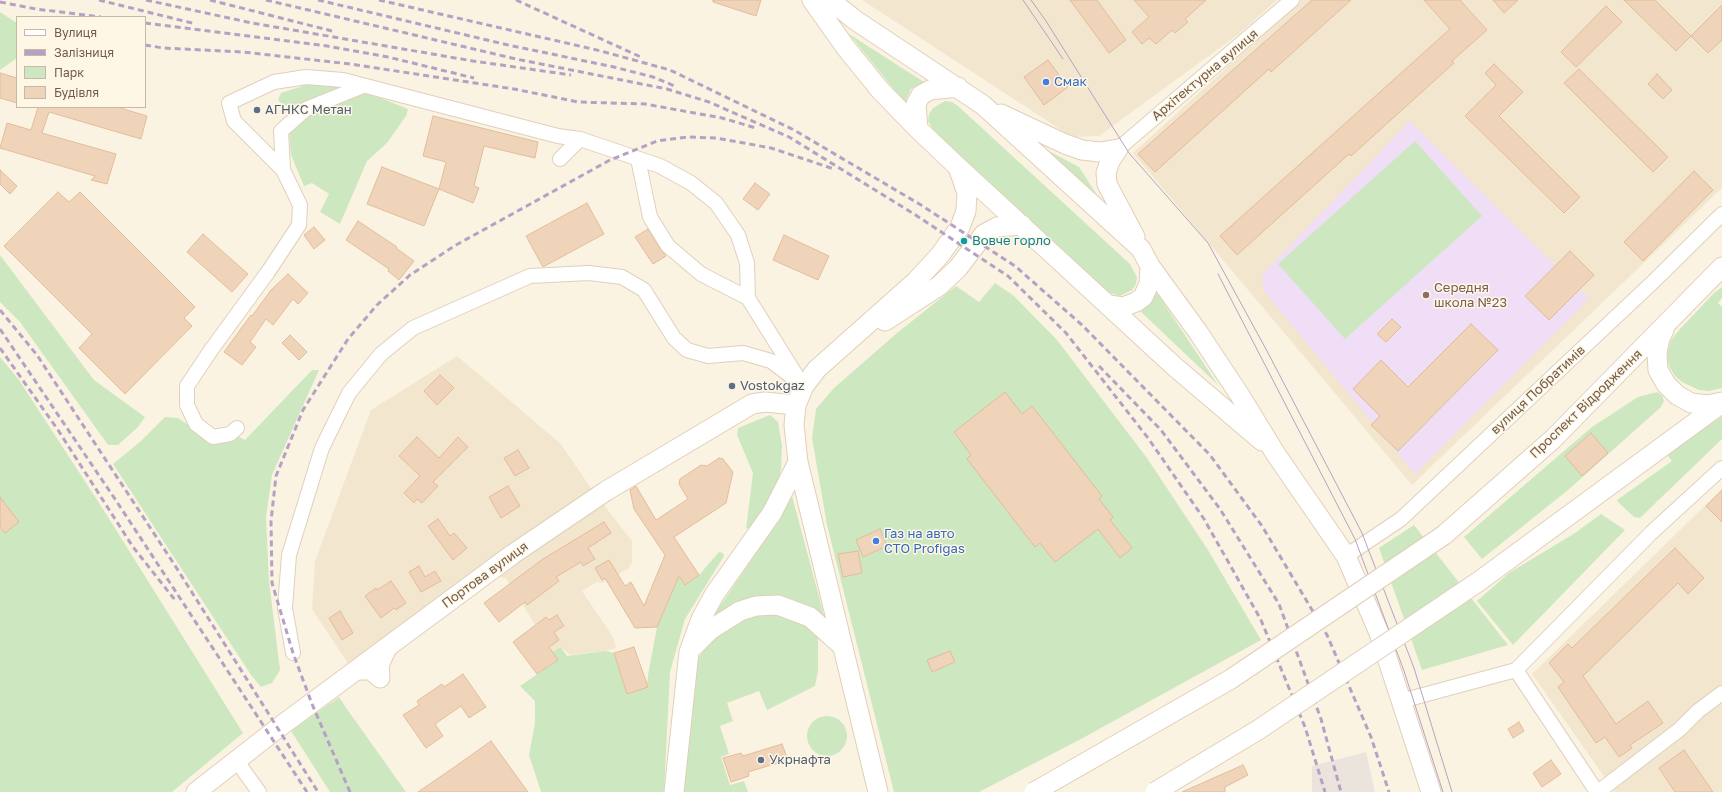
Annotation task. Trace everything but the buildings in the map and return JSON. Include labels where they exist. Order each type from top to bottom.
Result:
[{"type":"main road","points":[[812,0],[846,48],[876,84],[918,129],[1175,366],[1275,453]]},
{"type":"main road","points":[[830,0],[855,20],[983,105],[1141,249]]},
{"type":"main road","points":[[918,129],[916,104],[921,95],[930,90],[958,87]]},
{"type":"main road","points":[[983,105],[1065,144],[1082,150],[1100,152],[1118,149]]},
{"type":"main road","points":[[1118,149],[1110,160],[1106,173],[1107,184],[1150,266],[1198,332],[1242,397],[1275,453],[1346,556],[1379,633],[1431,792]]},
{"type":"main road","points":[[878,792],[841,645],[798,462],[794,425],[796,405],[804,386],[817,370],[845,343],[916,281],[940,255],[960,227],[966,211],[967,193],[958,167]]},
{"type":"main road","points":[[845,343],[880,324],[939,286],[958,268],[984,234],[997,227],[1022,226]]},
{"type":"main road","points":[[1109,305],[1123,307],[1144,297],[1149,284],[1150,266]]},
{"type":"main road","name":"Проспект Відродження","points":[[1034,792],[1231,678],[1444,534],[1553,439],[1668,324],[1722,267]]},
{"type":"main road","points":[[1668,324],[1660,338],[1657,353],[1658,370],[1666,384],[1677,396],[1691,403],[1708,405],[1722,403]]},
{"type":"main road","name":"Портова вулиця","points":[[196,792],[236,760],[513,554],[606,491],[752,404],[765,402],[796,405]]},
{"type":"main road","points":[[1155,792],[1258,730],[1478,582],[1722,403]]},
{"type":"main road","points":[[674,792],[689,652],[701,619],[714,595],[772,513],[798,462]]},
{"type":"main road","points":[[689,652],[710,630],[725,619],[740,611],[756,606],[778,605],[810,617],[841,645]]},
{"type":"street","name":"Архітектурна вулиця","points":[[1118,149],[1292,0]]},
{"type":"street","points":[[310,217],[300,205],[283,170],[234,121],[229,103],[274,82],[306,77],[343,80],[558,136],[580,139],[660,166],[691,183],[716,203],[738,235],[747,263],[748,298]]},
{"type":"street","points":[[283,170],[281,131],[306,109],[363,86]]},
{"type":"street","points":[[560,159],[580,139]]},
{"type":"street","points":[[638,159],[650,216],[668,246],[701,274],[748,298],[804,386]]},
{"type":"street","points":[[236,428],[230,434],[213,437],[196,424],[187,405],[187,386],[286,246],[299,225],[300,205]]},
{"type":"street","name":"вулиця Побратимів","points":[[1346,556],[1401,519],[1653,282],[1722,214]]},
{"type":"street","points":[[293,653],[285,608],[288,555],[322,448],[349,394],[381,354],[413,328],[530,276],[589,273],[622,277],[644,290],[674,338],[687,350],[708,356],[743,353],[771,361],[804,386]]},
{"type":"street","points":[[1401,700],[1516,670],[1651,533],[1722,468]]},
{"type":"street","points":[[1516,670],[1597,792],[1680,729],[1722,693]]},
{"type":"street","points":[[236,760],[259,792]]},
{"type":"shaded area","points":[[862,0],[1277,0],[1240,33],[1099,136],[1072,137]]},
{"type":"shaded area","points":[[1301,0],[1722,0],[1722,188],[1412,485],[1133,153]]},
{"type":"shaded area","name":"Середня школа №23","points":[[1410,121],[1589,299],[1415,474],[1264,291],[1262,275]]},
{"type":"shaded area","points":[[457,356],[560,443],[593,491],[632,541],[632,563],[628,569],[602,583],[597,582],[582,591],[613,637],[616,648],[606,651],[570,655],[561,647],[552,652],[506,578],[481,575],[349,665],[312,609],[315,561],[371,410]]},
{"type":"shaded area","points":[[1722,489],[1722,792],[1615,792],[1532,674]]},
{"type":"shaded area","points":[[1366,752],[1375,792],[1312,792],[1312,766]]},
{"type":"green space","points":[[0,12],[16,22],[16,59],[0,70]]},
{"type":"green space","points":[[849,34],[924,82],[911,89],[905,103]]},
{"type":"green space","points":[[309,84],[348,87],[315,100],[290,106],[283,105],[278,100],[281,93]]},
{"type":"green space","points":[[363,91],[408,109],[406,116],[387,143],[367,161],[340,224],[320,212],[329,194],[312,183],[304,186],[291,155],[289,131],[301,119]]},
{"type":"green space","points":[[945,101],[952,102],[958,106],[1130,264],[1137,277],[1136,284],[1132,290],[1120,296],[1107,292],[935,133],[928,121],[929,114],[933,108]]},
{"type":"green space","points":[[1415,141],[1482,216],[1345,339],[1278,264]]},
{"type":"green space","points":[[1032,142],[1079,167],[1106,209]]},
{"type":"green space","points":[[0,255],[94,380],[145,417],[138,427],[118,445],[108,445],[20,322],[0,302]]},
{"type":"green space","points":[[995,283],[1014,296],[1057,340],[1147,458],[1208,550],[1261,640],[1081,739],[979,792],[894,792],[827,525],[812,438],[816,409],[834,388],[897,333],[956,286],[979,302]]},
{"type":"green space","points":[[1722,287],[1722,298],[1718,303],[1722,307],[1722,388],[1709,391],[1699,390],[1682,382],[1675,376],[1670,368],[1667,358],[1668,350],[1671,340],[1681,328],[1714,293]]},
{"type":"green space","points":[[1157,293],[1218,385],[1138,309],[1150,304]]},
{"type":"green space","points":[[0,357],[19,380],[103,509],[243,733],[172,792],[0,792]]},
{"type":"green space","points":[[312,370],[319,370],[272,475],[266,517],[269,581],[280,670],[272,683],[261,687],[251,675],[113,464],[141,441],[165,417],[178,418],[214,442],[237,436],[245,440]]},
{"type":"green space","points":[[1657,392],[1662,395],[1664,401],[1661,407],[1568,490],[1482,559],[1464,537],[1592,427],[1638,397]]},
{"type":"green space","points":[[770,415],[778,422],[782,446],[781,469],[777,486],[767,508],[752,526],[746,529],[753,473],[737,435],[738,428]]},
{"type":"green space","points":[[1722,416],[1722,439],[1640,518],[1634,517],[1619,503],[1617,500],[1672,461],[1667,455]]},
{"type":"green space","points":[[792,496],[825,619],[754,597],[735,602],[712,618],[778,521]]},
{"type":"green space","points":[[1601,514],[1625,530],[1513,645],[1477,601],[1509,573],[1575,533]]},
{"type":"green space","points":[[1414,525],[1508,645],[1422,670],[1379,548]]},
{"type":"green space","points":[[719,552],[723,553],[724,556],[685,619],[670,672],[664,792],[541,792],[529,755],[535,723],[535,701],[520,686],[558,660],[552,652],[561,647],[567,656],[606,651],[614,653],[627,694],[647,687],[657,627],[679,576],[685,585],[699,575]]},
{"type":"green space","points":[[777,614],[808,626],[818,637],[818,671],[815,686],[767,710],[759,691],[727,703],[733,721],[720,726],[729,754],[721,757],[730,785],[744,781],[748,792],[683,792],[697,660],[715,634],[743,616]]},
{"type":"green space","points":[[339,697],[406,792],[330,792],[291,731]]},
{"type":"green space","points":[[823,716],[831,716],[838,719],[844,725],[847,736],[844,747],[838,753],[831,756],[823,756],[816,753],[810,747],[807,740],[807,732],[810,725],[816,719]]},
{"type":"tram line","points":[[1023,0],[1063,59]]},
{"type":"tram line","points":[[1031,0],[1046,21],[1129,153],[1208,243],[1267,351],[1362,533],[1414,668],[1452,792]]},
{"type":"tram line","points":[[1218,274],[1355,539],[1404,671],[1443,792]]},
{"type":"railway","points":[[99,0],[196,24]]},
{"type":"railway","points":[[146,0],[252,23],[473,61],[571,75]]},
{"type":"railway","points":[[210,0],[332,31]]},
{"type":"railway","points":[[266,0],[516,59],[667,89],[709,102],[789,137],[914,214],[1008,276],[1066,333],[1148,438],[1204,519],[1261,620],[1305,727],[1325,792]]},
{"type":"railway","points":[[318,0],[508,45],[614,67],[653,77],[677,87]]},
{"type":"railway","points":[[379,0],[601,51],[670,70],[794,130],[921,205],[1015,266],[1082,325],[1210,455],[1262,526],[1327,635],[1371,737],[1389,792]]},
{"type":"railway","points":[[516,0],[643,58]]},
{"type":"railway","points":[[0,2],[36,9],[93,16]]},
{"type":"railway","points":[[146,23],[327,46],[388,57],[474,78]]},
{"type":"railway","points":[[146,45],[163,48],[243,52],[350,64],[514,89],[578,102],[645,104],[722,118],[756,128]]},
{"type":"railway","points":[[350,792],[312,704],[293,653],[272,583],[271,521],[276,476],[303,410],[348,339],[377,305],[410,275],[456,245],[610,160],[657,141],[687,137],[716,138],[771,148],[834,169]]},
{"type":"railway","points":[[0,310],[37,355],[174,564],[318,792]]},
{"type":"railway","points":[[0,329],[117,502],[307,792]]},
{"type":"railway","points":[[0,348],[58,430],[133,547],[175,600]]},
{"type":"railway","points":[[1099,366],[1161,430],[1220,509],[1279,604],[1321,719],[1341,792]]},
{"type":"place","name":"Смак","points":[[1046,82]]},
{"type":"place","name":"АГНКС Метан","points":[[257,110]]},
{"type":"place","name":"Вовче горло","points":[[964,241]]},
{"type":"place","name":"Середня школа №23","points":[[1426,295]]},
{"type":"place","name":"Vostokgaz","points":[[732,386]]},
{"type":"place","name":"Газ на авто СТО Profigas","points":[[876,541]]},
{"type":"place","name":"Укрнафта","points":[[761,760]]}]
